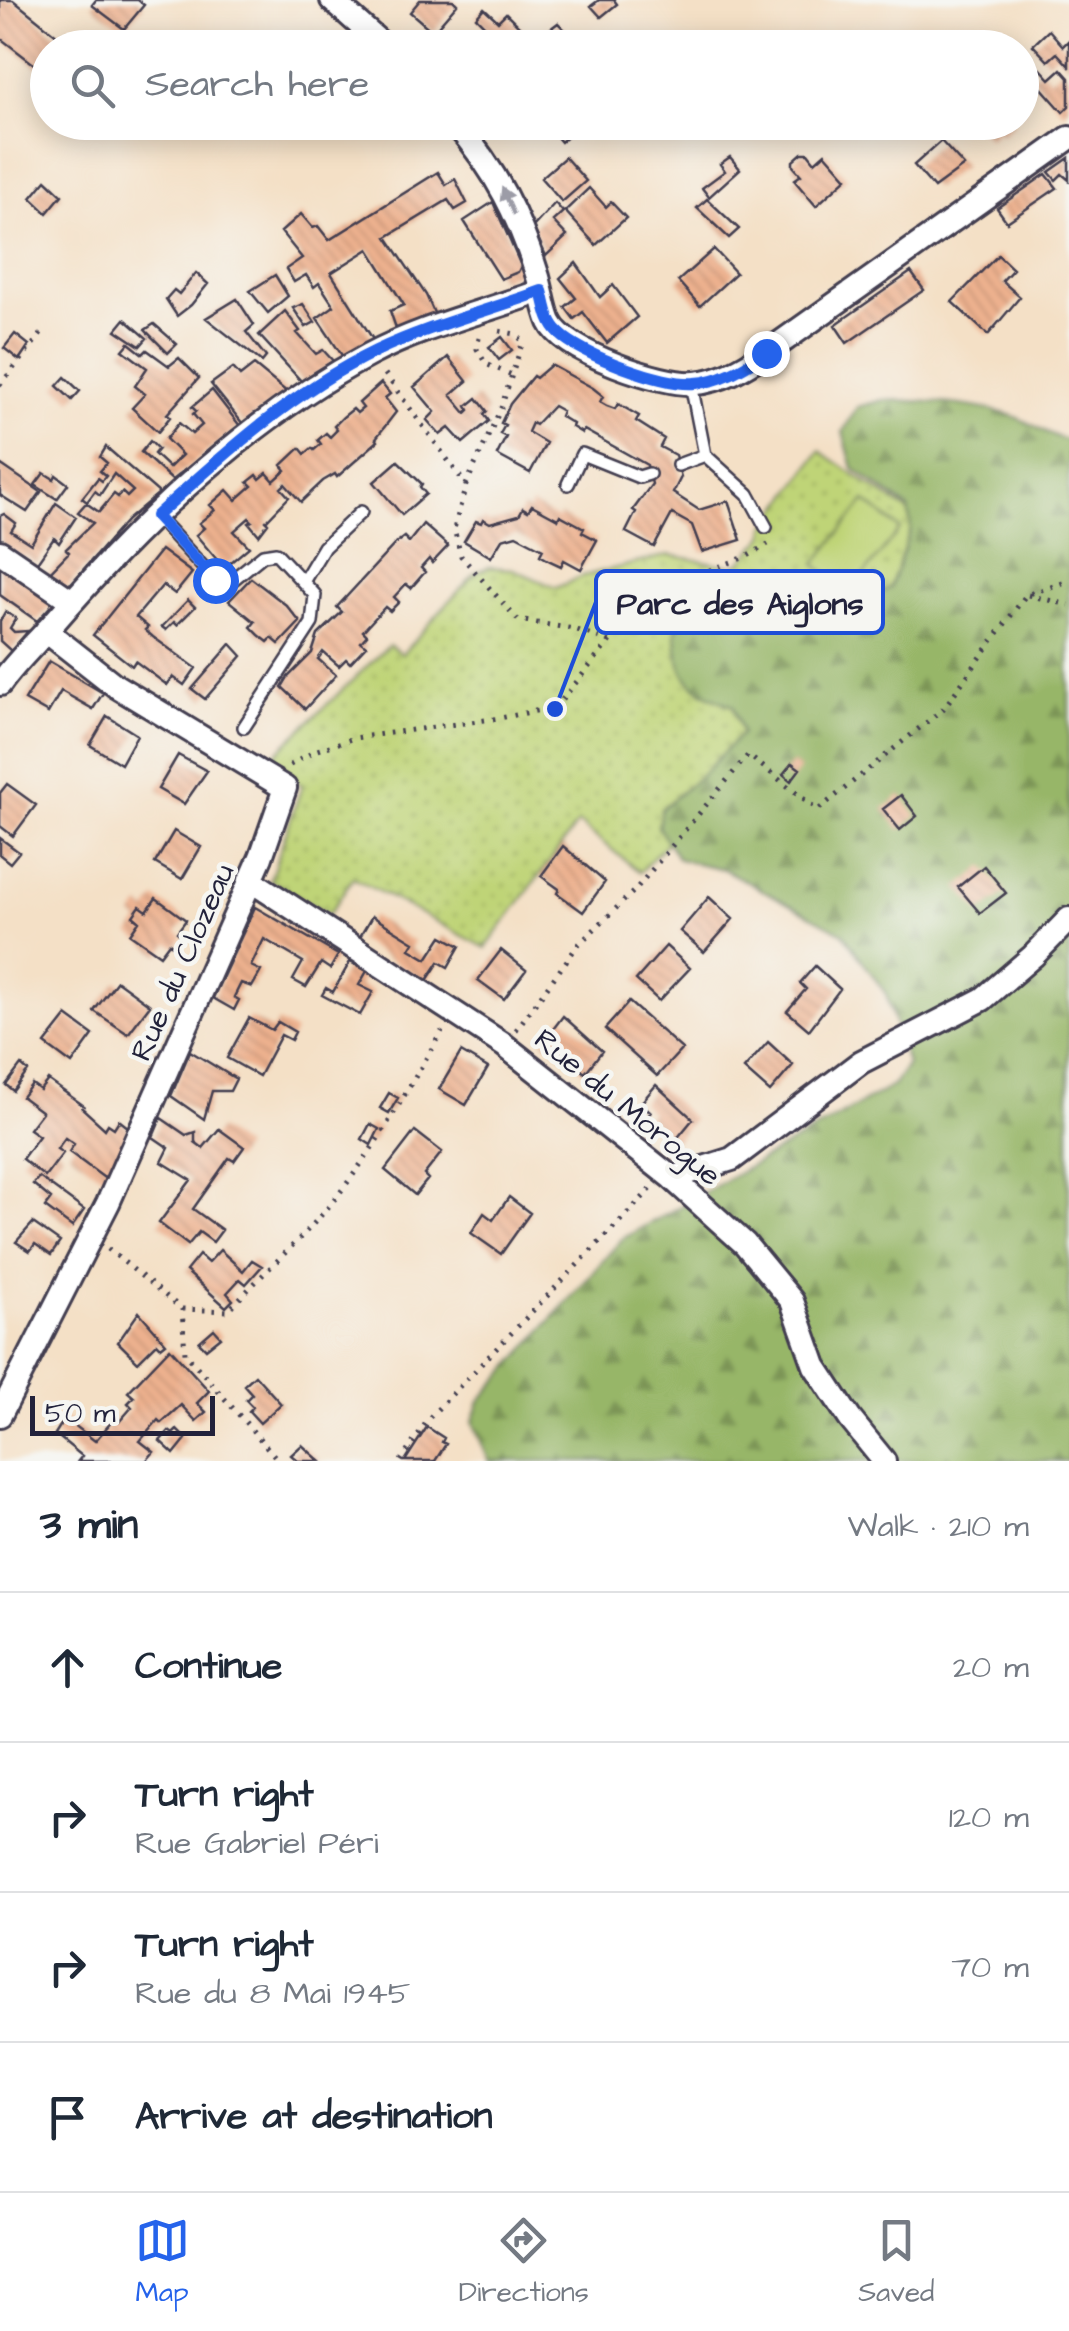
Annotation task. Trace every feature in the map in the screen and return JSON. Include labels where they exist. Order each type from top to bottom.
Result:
[{"type":"street","points":[[332,0],[366,30]]},
{"type":"street","points":[[469,140],[500,182],[542,291],[550,323],[572,343],[635,372],[691,384],[710,382],[766,353],[1069,138]]},
{"type":"street","points":[[0,684],[72,600],[156,516],[268,420],[371,354],[542,291]]},
{"type":"street","points":[[0,552],[72,600]]},
{"type":"street","points":[[46,631],[116,686],[275,781]]},
{"type":"street","name":"Rue du Clozeau","points":[[0,1415],[91,1235],[250,880],[286,788],[275,781]]},
{"type":"street","name":"Rue du Morogue","points":[[250,880],[504,1045],[672,1178],[745,1244],[792,1302],[814,1366],[850,1420],[884,1461]]},
{"type":"street","points":[[672,1178],[732,1159],[860,1062],[983,999],[1069,919]]},
{"type":"lane","points":[[691,384],[705,455],[748,494],[766,527]]},
{"type":"lane","points":[[568,484],[582,454],[639,477],[649,474]]},
{"type":"lane","points":[[678,465],[705,455]]},
{"type":"lane","points":[[303,582],[324,547],[361,512]]},
{"type":"lane","points":[[156,516],[215,580],[231,581],[263,555],[276,554],[315,595],[312,623],[244,727]]},
{"type":"path","points":[[512,375],[486,364],[477,349],[478,339],[496,330],[516,334],[523,342],[512,375],[466,484],[454,529],[460,556],[518,620],[574,629],[610,641]]},
{"type":"path","points":[[0,385],[42,333]]},
{"type":"path","points":[[371,354],[466,484]]},
{"type":"path","points":[[275,781],[290,766],[317,750],[354,738],[556,707],[610,641],[651,601],[680,581],[762,550],[770,542],[766,527]]},
{"type":"path","points":[[504,1045],[578,945],[635,890],[748,754],[818,810],[943,709],[1026,595],[1069,581]]},
{"type":"path","points":[[1026,595],[1069,605]]},
{"type":"path","points":[[91,1235],[182,1309],[228,1311],[266,1268],[308,1230],[368,1156],[453,1012]]},
{"type":"path","points":[[401,1461],[429,1418],[450,1395],[648,1190],[672,1178]]},
{"type":"path","points":[[182,1309],[185,1354],[279,1461]]},
{"type":"green space","points":[[883,400],[989,410],[1011,415],[1069,441],[1069,1461],[489,1461],[473,1422],[480,1401],[622,1239],[894,1085],[907,1064],[886,994],[843,933],[723,869],[678,859],[658,827],[661,809],[704,773],[742,733],[733,706],[696,687],[682,670],[676,629],[696,612],[730,601],[774,600],[849,607],[890,588],[911,529],[908,508],[853,468],[843,432],[857,407]]},
{"type":"green space","points":[[820,451],[940,533],[851,641],[640,872],[578,823],[486,948],[353,878],[329,914],[270,880],[302,785],[265,764],[389,645],[402,654],[475,573],[488,567],[513,569],[556,588],[583,576],[669,555],[732,566],[740,563],[765,536],[766,527]]},
{"type":"green space","points":[[865,501],[900,529],[850,592],[815,564]]},
{"type":"building","points":[[0,0],[13,0],[50,30],[30,30],[30,61],[0,38]]},
{"type":"building","points":[[96,0],[138,0],[144,5],[124,29],[92,5]]},
{"type":"building","points":[[420,0],[453,0],[457,4],[435,30],[410,12]]},
{"type":"building","points":[[599,0],[614,0],[617,4],[601,17],[591,6]]},
{"type":"building","points":[[484,8],[498,21],[506,13],[523,30],[489,30],[476,17]]},
{"type":"building","points":[[1049,30],[1063,46],[1069,40],[1069,66],[1057,53],[1048,61],[1039,51],[1039,39]]},
{"type":"building","points":[[1061,69],[1069,78],[1069,106],[1063,112],[1039,85],[1039,71],[1050,79]]},
{"type":"building","points":[[941,141],[964,166],[934,188],[914,165]]},
{"type":"building","points":[[808,153],[815,162],[825,153],[847,178],[816,206],[794,180],[801,175],[793,161]]},
{"type":"building","points":[[565,157],[586,181],[562,202],[541,178]]},
{"type":"building","points":[[730,157],[740,169],[709,197],[702,188],[725,171],[720,164]]},
{"type":"building","points":[[1069,158],[1069,180],[1062,174],[1056,180],[1049,172]]},
{"type":"building","points":[[438,172],[446,185],[455,179],[467,203],[455,210],[448,200],[387,237],[435,315],[397,331],[390,311],[404,305],[369,249],[331,273],[374,341],[343,357],[317,318],[334,306],[319,283],[314,287],[306,275],[294,282],[286,269],[302,258],[281,232],[301,214],[329,240]]},
{"type":"building","points":[[1046,174],[1057,188],[1007,222],[997,208]]},
{"type":"building","points":[[46,180],[62,195],[47,213],[31,198]]},
{"type":"building","points":[[589,188],[606,207],[611,202],[626,218],[596,245],[565,211]]},
{"type":"building","points":[[707,199],[739,229],[729,238],[697,208]]},
{"type":"building","points":[[493,202],[521,266],[518,272],[501,279],[464,221]]},
{"type":"building","points":[[555,203],[563,212],[553,221],[567,236],[546,256],[533,227]]},
{"type":"building","points":[[714,249],[736,273],[700,306],[678,281]]},
{"type":"building","points":[[998,255],[1013,269],[1002,281],[1020,297],[988,335],[952,302]]},
{"type":"building","points":[[576,263],[600,297],[613,285],[637,317],[607,343],[583,312],[574,319],[565,307],[576,298],[560,278]]},
{"type":"building","points":[[911,272],[924,290],[847,343],[835,325]]},
{"type":"building","points":[[196,273],[208,284],[177,316],[166,299],[174,290],[179,294]]},
{"type":"building","points":[[275,275],[288,296],[268,313],[250,291]]},
{"type":"building","points":[[237,299],[254,325],[246,332],[266,357],[262,362],[206,318]]},
{"type":"building","points":[[303,304],[315,322],[306,327],[293,308]]},
{"type":"building","points":[[285,311],[300,331],[297,333],[316,354],[323,350],[334,362],[303,383],[259,335]]},
{"type":"building","points":[[125,319],[147,338],[140,346],[116,330]]},
{"type":"building","points":[[154,324],[177,344],[168,353],[145,330]]},
{"type":"building","points":[[15,334],[29,345],[19,360],[4,348]]},
{"type":"building","points":[[502,337],[512,350],[499,360],[489,347]]},
{"type":"building","points":[[129,343],[169,366],[179,358],[199,378],[167,414],[170,417],[158,432],[132,408],[145,394],[135,386],[147,368],[123,350]]},
{"type":"building","points":[[448,357],[467,381],[451,395],[466,413],[467,406],[477,398],[489,421],[463,443],[449,428],[440,435],[427,420],[435,412],[414,387]]},
{"type":"building","points":[[254,365],[288,393],[243,424],[211,384],[233,368],[240,376]]},
{"type":"building","points":[[551,365],[593,388],[603,396],[600,402],[615,409],[618,404],[639,416],[636,421],[664,439],[660,447],[675,455],[681,477],[673,493],[699,510],[728,501],[741,540],[702,552],[692,525],[672,514],[654,547],[626,532],[636,512],[633,510],[652,484],[647,465],[572,427],[560,416],[562,411],[553,406],[535,425],[532,423],[528,432],[546,443],[530,473],[497,455],[506,437],[500,434],[505,425],[501,423],[510,404],[533,376],[536,378]]},
{"type":"building","points":[[65,377],[80,391],[72,400],[57,386]]},
{"type":"building","points":[[381,383],[390,394],[385,398],[396,412],[376,438],[378,441],[301,502],[285,484],[281,488],[289,497],[266,521],[259,535],[249,518],[234,531],[249,547],[224,568],[196,535],[204,528],[199,523],[215,510],[210,505],[227,490],[236,500],[252,486],[248,482],[257,475],[260,479],[267,473],[274,481],[286,470],[282,465],[300,448],[305,454],[314,450],[326,433],[330,437],[337,430],[334,426],[343,417],[353,409],[357,413],[363,408],[359,403]]},
{"type":"building","points":[[212,390],[240,426],[172,480],[141,452],[150,441],[158,449],[154,454],[169,468],[182,455],[166,439],[179,423],[192,434],[202,425],[192,407]]},
{"type":"building","points":[[106,447],[159,493],[127,520],[66,589],[48,574],[69,552],[66,549],[93,523],[78,512],[86,503],[99,512],[114,494],[118,497],[122,492],[127,497],[133,491],[114,474],[100,495],[95,491],[87,502],[82,498],[98,478],[102,481],[106,476],[100,471],[107,463],[100,457]]},
{"type":"building","points":[[398,461],[422,484],[426,494],[402,515],[374,482]]},
{"type":"building","points":[[0,464],[41,492],[27,512],[0,495]]},
{"type":"building","points":[[44,473],[54,479],[56,475],[68,484],[57,499],[35,485]]},
{"type":"building","points":[[56,503],[76,517],[59,543],[54,538],[36,564],[0,543],[0,516],[4,514],[16,523],[11,531],[31,544]]},
{"type":"building","points":[[532,505],[558,519],[560,515],[597,540],[581,569],[564,560],[561,566],[550,561],[540,555],[543,549],[516,535],[502,539],[491,557],[464,541],[476,521],[490,523],[519,515],[523,508],[528,511]]},
{"type":"building","points":[[423,524],[448,546],[432,563],[429,559],[421,568],[425,572],[411,588],[406,584],[394,597],[399,602],[390,611],[385,607],[363,631],[367,635],[361,642],[366,646],[350,663],[346,659],[339,666],[323,652],[318,659],[336,675],[305,709],[282,687],[288,677],[312,653],[318,635],[342,612],[337,607],[396,543],[404,537],[409,542]]},
{"type":"building","points":[[161,550],[192,573],[175,594],[163,585],[136,617],[153,637],[196,668],[184,685],[173,677],[167,685],[135,661],[132,666],[93,635]]},
{"type":"building","points":[[0,564],[56,600],[37,621],[0,595]]},
{"type":"building","points":[[251,578],[286,605],[300,622],[279,644],[259,635],[251,627],[255,622],[229,601]]},
{"type":"building","points":[[188,600],[195,607],[177,625],[174,622],[166,630],[162,627]]},
{"type":"building","points":[[5,612],[16,618],[10,628],[14,632],[28,631],[11,651],[0,641],[0,621]]},
{"type":"building","points":[[231,644],[242,656],[205,699],[192,689]]},
{"type":"building","points":[[49,661],[103,693],[93,709],[61,691],[48,713],[25,700]]},
{"type":"building","points":[[107,716],[137,735],[121,764],[90,745]]},
{"type":"building","points":[[178,755],[207,771],[184,804],[158,789]]},
{"type":"building","points":[[792,763],[800,769],[791,781],[783,774]]},
{"type":"building","points":[[7,784],[36,805],[13,836],[0,826],[0,793]]},
{"type":"building","points":[[901,795],[917,816],[900,830],[883,809]]},
{"type":"building","points":[[174,831],[201,847],[182,879],[155,863]]},
{"type":"building","points":[[0,838],[19,852],[10,863],[0,855]]},
{"type":"building","points":[[563,846],[605,882],[583,912],[541,876]]},
{"type":"building","points":[[984,866],[1006,893],[980,913],[958,887]]},
{"type":"building","points":[[709,897],[733,919],[704,952],[680,931]]},
{"type":"building","points":[[156,898],[186,920],[177,932],[183,937],[176,947],[169,943],[160,955],[130,934],[139,921],[133,916],[140,906],[147,911]]},
{"type":"building","points":[[255,907],[338,955],[330,969],[321,963],[306,987],[293,980],[303,962],[264,939],[251,966],[261,971],[252,987],[241,983],[234,997],[239,1000],[234,1010],[213,998]]},
{"type":"building","points":[[372,916],[414,942],[410,949],[427,959],[442,936],[460,946],[448,967],[439,962],[426,982],[358,940]]},
{"type":"building","points":[[666,946],[690,968],[659,1001],[636,980]]},
{"type":"building","points":[[501,950],[526,970],[504,999],[478,980]]},
{"type":"building","points":[[350,962],[367,971],[359,985],[373,992],[360,1015],[322,995],[326,988],[333,992]]},
{"type":"building","points":[[815,966],[840,989],[809,1030],[787,1011],[806,989],[800,983]]},
{"type":"building","points":[[117,981],[150,1005],[128,1034],[94,1011]]},
{"type":"building","points":[[629,1002],[682,1049],[657,1076],[605,1029]]},
{"type":"building","points":[[67,1016],[93,1035],[72,1064],[45,1044]]},
{"type":"building","points":[[563,1016],[602,1051],[585,1073],[544,1041]]},
{"type":"building","points":[[249,1018],[272,1030],[278,1022],[295,1032],[291,1040],[281,1035],[259,1076],[227,1058]]},
{"type":"building","points":[[768,1042],[793,1065],[770,1092],[744,1069]]},
{"type":"building","points":[[190,1051],[236,1079],[230,1091],[212,1091],[204,1119],[171,1096]]},
{"type":"building","points":[[461,1052],[488,1068],[466,1105],[439,1089]]},
{"type":"building","points":[[21,1065],[28,1071],[13,1091],[6,1085]]},
{"type":"building","points":[[48,1080],[84,1106],[105,1129],[108,1124],[114,1128],[119,1120],[129,1128],[107,1180],[69,1152],[74,1144],[65,1138],[57,1149],[63,1153],[45,1177],[22,1159],[39,1136],[29,1129],[42,1112],[22,1097],[32,1084],[40,1090]]},
{"type":"building","points":[[656,1085],[693,1119],[675,1141],[647,1117],[651,1112],[641,1103]]},
{"type":"building","points":[[389,1093],[398,1098],[389,1113],[380,1108]]},
{"type":"building","points":[[161,1118],[186,1135],[195,1132],[195,1142],[203,1148],[219,1129],[244,1147],[234,1161],[229,1158],[193,1209],[222,1230],[213,1242],[199,1232],[188,1245],[159,1223],[191,1180],[162,1162],[169,1148],[153,1137]]},
{"type":"building","points":[[370,1124],[379,1129],[371,1145],[362,1139]]},
{"type":"building","points":[[415,1131],[442,1152],[424,1175],[428,1179],[415,1195],[385,1170]]},
{"type":"building","points":[[39,1177],[84,1210],[72,1227],[45,1207],[51,1199],[33,1184]]},
{"type":"building","points":[[509,1197],[530,1213],[501,1254],[471,1233],[484,1213],[493,1220]]},
{"type":"building","points":[[33,1223],[60,1242],[51,1255],[35,1244],[30,1251],[16,1242]]},
{"type":"building","points":[[220,1250],[243,1271],[252,1260],[262,1266],[246,1284],[240,1279],[227,1293],[233,1300],[226,1307],[186,1271],[199,1255],[208,1263]]},
{"type":"building","points":[[139,1312],[166,1343],[161,1347],[157,1343],[138,1362],[118,1342]]},
{"type":"building","points":[[214,1329],[221,1337],[206,1349],[199,1342]]},
{"type":"building","points":[[170,1348],[209,1391],[197,1403],[206,1412],[196,1421],[181,1405],[161,1423],[158,1420],[140,1441],[154,1452],[146,1461],[78,1461],[82,1456],[55,1434],[65,1418],[95,1441],[114,1419],[119,1422],[132,1407],[128,1403],[134,1397],[128,1392]]},
{"type":"building","points":[[255,1375],[281,1404],[260,1423],[249,1411],[253,1407],[246,1400],[252,1394],[244,1385]]},
{"type":"building","points":[[427,1427],[444,1438],[442,1442],[446,1444],[435,1461],[405,1461]]},
{"type":"building","points":[[177,1430],[186,1439],[174,1454],[160,1441],[169,1431],[173,1434]]},
{"type":"building","points":[[302,1445],[320,1461],[298,1461],[291,1455]]},
{"type":"place","name":"Parc des Aiglons","points":[[555,709]]},
{"type":"route","points":[[215,580],[156,516],[268,420],[325,380],[399,341],[542,291],[550,323],[559,334],[590,353],[635,372],[691,384],[710,382],[766,353]]}]
